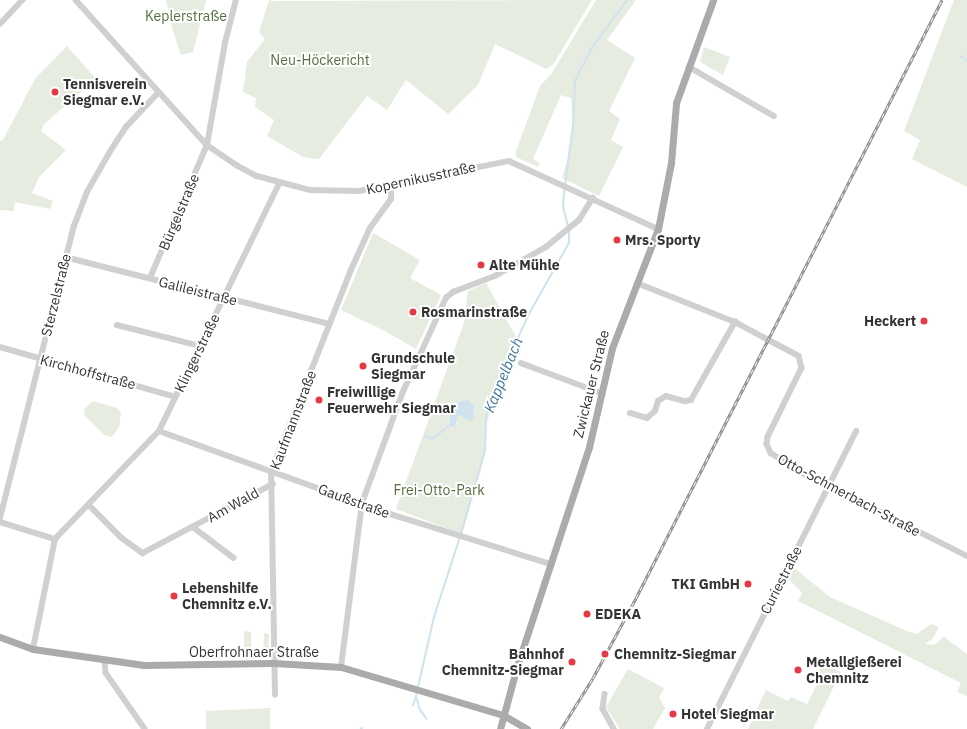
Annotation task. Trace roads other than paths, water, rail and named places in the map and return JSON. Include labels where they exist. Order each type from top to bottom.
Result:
[{"type":"main road","name":"Zwickauer Straße","points":[[500,729],[503,715],[589,447],[612,348],[658,229],[671,163],[676,102],[713,0]]},
{"type":"main road","name":"Oberfrohnaer Straße","points":[[0,637],[33,649],[105,661],[144,665],[274,663],[341,667],[503,715],[527,729]]},
{"type":"street","points":[[0,24],[22,0]]},
{"type":"street","name":"Kopernikusstraße","points":[[76,0],[158,93],[208,145],[246,171],[279,184],[310,190],[340,192],[391,186],[509,161],[593,198],[658,229]]},
{"type":"street","points":[[208,145],[225,43],[236,0]]},
{"type":"street","points":[[689,67],[774,116]]},
{"type":"street","name":"Sterzelstraße","points":[[0,518],[74,226],[96,175],[126,127],[158,93]]},
{"type":"street","name":"Bürgelstraße","points":[[150,278],[208,145]]},
{"type":"street","name":"Klingerstraße","points":[[55,540],[159,431],[279,184]]},
{"type":"street","name":"Kaufmannstraße","points":[[274,695],[273,484],[271,472],[370,228],[391,199],[391,186]]},
{"type":"street","points":[[341,667],[362,503],[402,394],[443,303],[453,292],[464,289],[516,265],[563,234],[572,227],[593,198]]},
{"type":"street","name":"Galileistraße","points":[[66,257],[330,324]]},
{"type":"street","name":"Otto-Schmerbach-Straße","points":[[637,282],[735,322],[800,358],[802,368],[770,431],[767,444],[776,457],[827,486],[967,556]]},
{"type":"street","points":[[630,413],[647,418],[655,411],[658,401],[666,396],[685,401],[691,400],[735,322]]},
{"type":"street","points":[[117,325],[200,346]]},
{"type":"street","name":"Kirchhoffstraße","points":[[0,347],[40,360],[175,397]]},
{"type":"street","points":[[520,363],[601,393]]},
{"type":"street","name":"Gaußstraße","points":[[159,431],[393,515],[551,564]]},
{"type":"street","name":"Curiestraße","points":[[707,729],[827,486],[856,431]]},
{"type":"street","name":"Am Wald","points":[[88,505],[122,538],[141,552],[149,552],[273,484]]},
{"type":"street","points":[[0,522],[55,540],[33,649]]},
{"type":"street","name":"Am Wald","points":[[193,527],[234,558]]},
{"type":"street","points":[[105,661],[106,673],[145,729]]},
{"type":"street","points":[[605,694],[603,709],[614,729]]},
{"type":"water","points":[[468,400],[475,406],[473,419],[470,421],[458,415],[455,427],[449,426],[451,404]]},
{"type":"waterway","name":"Kappelbach","points":[[568,227],[563,207],[573,125],[575,81],[591,49],[627,0]]},
{"type":"waterway","points":[[961,56],[967,60]]},
{"type":"waterway","name":"Kappelbach","points":[[461,534],[485,451],[486,418],[491,397],[529,314],[569,243],[569,230]]},
{"type":"waterway","points":[[425,436],[432,439],[449,426]]},
{"type":"waterway","name":"Kappelbach","points":[[418,687],[434,617],[460,537]]},
{"type":"waterway","name":"Kappelbach","points":[[413,706],[417,693]]},
{"type":"waterway","points":[[417,698],[420,709],[427,719]]},
{"type":"railway","points":[[561,729],[593,678],[636,598],[942,0]]},
{"type":"place","name":"Tennisverein Siegmar e.V.","points":[[55,92]]},
{"type":"place","name":"Mrs. Sporty","points":[[617,240]]},
{"type":"place","name":"Alte Mühle","points":[[481,265]]},
{"type":"place","name":"Rosmarinstraße","points":[[413,312]]},
{"type":"place","name":"Heckert","points":[[924,321]]},
{"type":"place","name":"Grundschule Siegmar","points":[[363,366]]},
{"type":"place","name":"Freiwillige Feuerwehr Siegmar","points":[[319,400]]},
{"type":"place","name":"TKI GmbH","points":[[748,584]]},
{"type":"place","name":"Lebenshilfe Chemnitz e.V.","points":[[174,596]]},
{"type":"place","name":"EDEKA","points":[[587,614]]},
{"type":"place","name":"Chemnitz-Siegmar","points":[[605,654]]},
{"type":"place","name":"Bahnhof Chemnitz-Siegmar","points":[[572,662]]},
{"type":"place","name":"Metallgießerei Chemnitz","points":[[798,670]]},
{"type":"place","name":"Hotel Siegmar","points":[[673,714]]},
{"type":"park label","name":"Keplerstraße","points":[[186,16]]},
{"type":"park label","name":"Neu-Höckericht","points":[[320,60]]},
{"type":"park label","name":"Frei-Otto-Park","points":[[439,490]]}]
